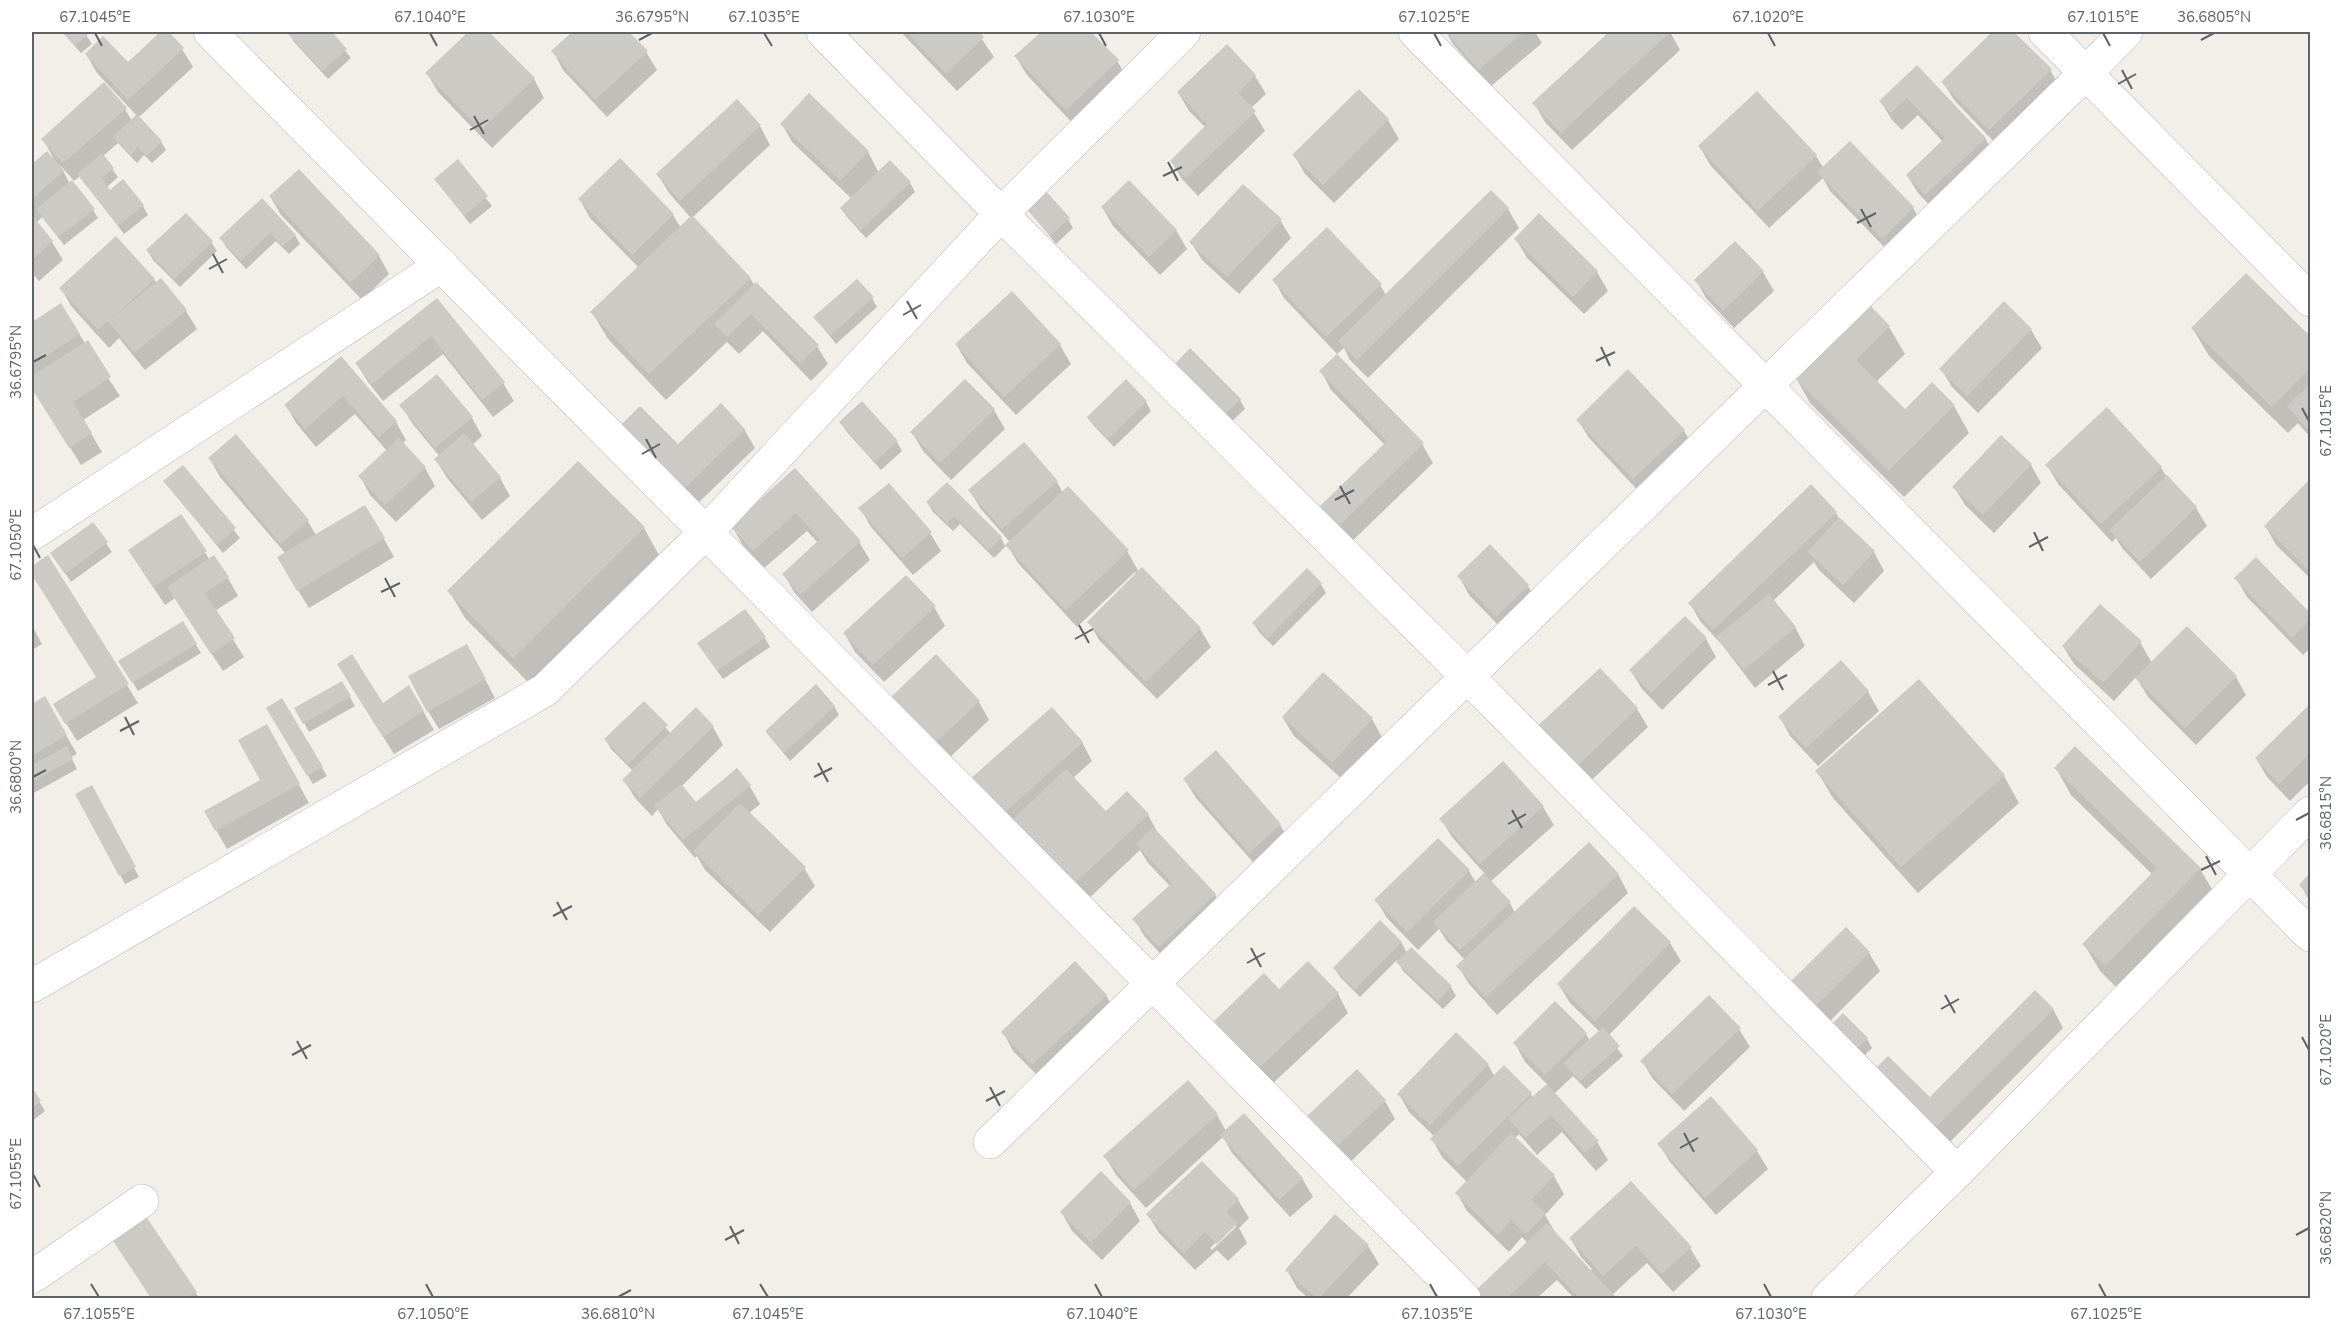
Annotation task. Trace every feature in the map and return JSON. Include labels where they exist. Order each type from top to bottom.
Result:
[{"type":"street","points":[[824,32],[1001,214],[1467,676],[1957,1172]]},
{"type":"street","points":[[32,986],[545,690],[706,532],[1001,214],[1184,32]]},
{"type":"street","points":[[1415,32],[2310,935]]},
{"type":"street","points":[[2045,32],[2310,300]]},
{"type":"street","points":[[990,1142],[2126,32]]},
{"type":"street","points":[[230,38],[442,265],[1464,1299]]},
{"type":"street","points":[[32,534],[442,265]]},
{"type":"street","points":[[1828,1299],[1957,1172],[2310,813]]},
{"type":"street","points":[[32,1277],[142,1201]]},
{"type":"building","points":[[62,32],[86,32],[88,34],[75,46]]},
{"type":"building","points":[[160,32],[169,32],[184,48],[128,100],[85,54],[103,36],[128,62]]},
{"type":"building","points":[[288,32],[332,32],[347,49],[322,71]]},
{"type":"building","points":[[468,32],[489,32],[535,78],[481,130],[425,73]]},
{"type":"building","points":[[572,32],[629,32],[648,51],[595,100],[551,51]]},
{"type":"building","points":[[906,32],[979,32],[984,37],[946,74]]},
{"type":"building","points":[[1041,32],[1091,32],[1119,60],[1066,110],[1014,56]]},
{"type":"building","points":[[1446,32],[1524,32],[1478,70]]},
{"type":"building","points":[[1609,32],[1670,32],[1561,133],[1532,103]]},
{"type":"building","points":[[1992,32],[2014,32],[2052,69],[1989,130],[1941,82]]},
{"type":"building","points":[[1227,44],[1256,75],[1238,93],[1256,111],[1186,178],[1170,161],[1207,124],[1177,92]]},
{"type":"building","points":[[1917,65],[1986,138],[1925,195],[1906,175],[1945,138],[1907,98],[1891,113],[1879,101]]},
{"type":"building","points":[[104,82],[127,108],[63,163],[41,139]]},
{"type":"building","points":[[1359,89],[1389,119],[1323,185],[1292,155]]},
{"type":"building","points":[[1757,91],[1817,155],[1758,211],[1698,146]]},
{"type":"building","points":[[809,93],[869,151],[840,181],[780,124]]},
{"type":"building","points":[[737,99],[761,125],[680,201],[656,174]]},
{"type":"building","points":[[137,114],[162,141],[147,156],[138,147],[131,155],[113,137]]},
{"type":"building","points":[[1850,141],[1914,207],[1882,239],[1817,172]]},
{"type":"building","points":[[47,151],[64,171],[32,199],[32,164]]},
{"type":"building","points":[[102,153],[114,168],[102,178],[110,190],[123,179],[144,205],[118,226],[77,174]]},
{"type":"building","points":[[620,158],[674,214],[632,255],[578,199]]},
{"type":"building","points":[[458,159],[488,196],[464,216],[434,179]]},
{"type":"building","points":[[890,160],[911,182],[861,230],[840,208]]},
{"type":"building","points":[[299,169],[380,255],[351,283],[269,196]]},
{"type":"building","points":[[72,180],[95,209],[58,237],[36,209]]},
{"type":"building","points":[[1129,180],[1177,230],[1149,257],[1101,207]]},
{"type":"building","points":[[1243,184],[1282,219],[1227,277],[1189,242]]},
{"type":"building","points":[[1044,189],[1070,218],[1050,236],[1025,207]]},
{"type":"building","points":[[1491,190],[1509,208],[1357,360],[1338,341]]},
{"type":"building","points":[[262,198],[296,235],[283,246],[270,233],[241,261],[219,238]]},
{"type":"building","points":[[186,213],[213,241],[174,279],[146,250]]},
{"type":"building","points":[[1539,213],[1598,271],[1573,297],[1514,239]]},
{"type":"building","points":[[32,215],[53,241],[32,260]]},
{"type":"building","points":[[692,215],[751,278],[649,374],[590,312]]},
{"type":"building","points":[[1327,227],[1382,284],[1326,337],[1272,280]]},
{"type":"building","points":[[116,236],[155,279],[112,318],[161,278],[187,310],[134,353],[108,321],[98,330],[59,288]]},
{"type":"building","points":[[1735,241],[1764,271],[1723,311],[1694,280]]},
{"type":"building","points":[[2246,273],[2310,336],[2310,368],[2272,407],[2191,328]]},
{"type":"building","points":[[857,279],[874,297],[830,336],[813,317]]},
{"type":"building","points":[[756,282],[819,345],[800,363],[751,314],[727,337],[714,324]]},
{"type":"building","points":[[1012,291],[1061,344],[1004,397],[955,344]]},
{"type":"building","points":[[437,298],[505,382],[482,400],[431,336],[372,384],[355,363]]},
{"type":"building","points":[[2004,301],[2032,329],[1967,396],[1939,369]]},
{"type":"building","points":[[1867,302],[1890,326],[1856,360],[1905,409],[1932,382],[1955,405],[1888,471],[1793,376]]},
{"type":"building","points":[[61,303],[80,334],[32,365],[32,322]]},
{"type":"building","points":[[88,340],[111,377],[73,402],[92,433],[69,448],[32,389],[32,376]]},
{"type":"building","points":[[1190,348],[1241,399],[1223,416],[1173,366]]},
{"type":"building","points":[[1337,354],[1424,443],[1335,530],[1316,510],[1387,441],[1319,371]]},
{"type":"building","points":[[341,356],[397,421],[379,437],[343,396],[305,429],[284,405]]},
{"type":"building","points":[[1628,369],[1685,430],[1633,479],[1576,420]]},
{"type":"building","points":[[437,374],[473,417],[435,448],[399,405]]},
{"type":"building","points":[[965,379],[995,409],[940,463],[910,432]]},
{"type":"building","points":[[1126,379],[1147,401],[1108,439],[1087,417]]},
{"type":"building","points":[[2310,384],[2310,432],[2287,406]]},
{"type":"building","points":[[862,401],[898,441],[875,462],[839,422]]},
{"type":"building","points":[[721,403],[745,429],[680,493],[617,429],[640,406],[678,444]]},
{"type":"building","points":[[2107,407],[2162,467],[2101,524],[2045,465]]},
{"type":"building","points":[[464,433],[501,477],[471,502],[434,459]]},
{"type":"building","points":[[236,434],[309,520],[281,544],[208,458]]},
{"type":"building","points":[[2001,435],[2032,464],[1983,515],[1952,487]]},
{"type":"building","points":[[399,438],[426,467],[385,505],[358,476]]},
{"type":"building","points":[[1024,442],[1058,481],[1002,529],[968,490]]},
{"type":"building","points":[[578,461],[645,527],[513,658],[447,591]]},
{"type":"building","points":[[183,465],[236,528],[217,545],[163,481]]},
{"type":"building","points":[[795,468],[861,541],[800,595],[782,574],[820,539],[796,513],[753,551],[730,526]]},
{"type":"building","points":[[2167,475],[2197,507],[2140,562],[2109,530]]},
{"type":"building","points":[[2310,479],[2310,572],[2264,526]]},
{"type":"building","points":[[947,482],[1002,537],[989,550],[954,516],[947,523],[926,502]]},
{"type":"building","points":[[889,483],[932,532],[902,558],[858,508]]},
{"type":"building","points":[[1811,484],[1837,512],[1713,630],[1688,603]]},
{"type":"building","points":[[1068,486],[1129,550],[1066,610],[1005,545]]},
{"type":"building","points":[[365,505],[385,538],[297,591],[277,557]]},
{"type":"building","points":[[181,514],[207,551],[153,587],[128,550]]},
{"type":"building","points":[[1839,517],[1875,551],[1843,585],[1807,552]]},
{"type":"building","points":[[93,522],[108,542],[65,574],[50,553]]},
{"type":"building","points":[[1490,544],[1529,585],[1496,617],[1457,576]]},
{"type":"building","points":[[48,555],[129,684],[65,724],[53,704],[96,677],[32,575],[32,566]]},
{"type":"building","points":[[214,555],[229,577],[205,593],[235,638],[211,654],[167,587]]},
{"type":"building","points":[[2256,557],[2310,613],[2310,620],[2292,638],[2234,578]]},
{"type":"building","points":[[1142,567],[1201,628],[1146,682],[1087,622]]},
{"type":"building","points":[[1307,568],[1322,583],[1268,638],[1252,623]]},
{"type":"building","points":[[906,575],[936,606],[873,665],[843,633]]},
{"type":"building","points":[[1769,594],[1796,627],[1744,670],[1716,637]]},
{"type":"building","points":[[2100,604],[2142,641],[2103,683],[2062,646]]},
{"type":"building","points":[[745,609],[766,637],[717,671],[697,643]]},
{"type":"building","points":[[1685,616],[1707,638],[1651,693],[1629,670]]},
{"type":"building","points":[[183,621],[197,644],[132,683],[118,661]]},
{"type":"building","points":[[2187,626],[2237,676],[2185,728],[2135,678]]},
{"type":"building","points":[[467,644],[486,679],[427,712],[408,676]]},
{"type":"building","points":[[352,654],[383,703],[409,685],[424,711],[383,737],[337,664]]},
{"type":"building","points":[[936,654],[980,701],[933,745],[890,698]]},
{"type":"building","points":[[1841,660],[1869,691],[1806,748],[1778,717]]},
{"type":"building","points":[[1600,668],[1638,708],[1570,773],[1531,732]]},
{"type":"building","points":[[1323,672],[1373,718],[1332,763],[1282,717]]},
{"type":"building","points":[[1919,679],[2005,775],[1901,867],[1815,771]]},
{"type":"building","points":[[342,681],[351,696],[303,724],[294,708]]},
{"type":"building","points":[[816,684],[835,706],[784,753],[765,731]]},
{"type":"building","points":[[45,696],[67,735],[32,756],[32,704]]},
{"type":"building","points":[[282,698],[323,767],[307,776],[266,708]]},
{"type":"building","points":[[644,701],[668,725],[628,764],[604,739]]},
{"type":"building","points":[[2310,704],[2310,753],[2279,784],[2255,758]]},
{"type":"building","points":[[696,707],[714,726],[640,798],[622,780]]},
{"type":"building","points":[[1052,707],[1083,742],[1003,814],[970,779]]},
{"type":"building","points":[[267,724],[300,784],[215,831],[204,811],[260,780],[238,740]]},
{"type":"building","points":[[67,746],[73,759],[32,782],[32,765]]},
{"type":"building","points":[[2075,746],[2201,868],[2105,966],[2082,944],[2157,868],[2054,768]]},
{"type":"building","points":[[1216,750],[1281,824],[1249,853],[1183,779]]},
{"type":"building","points":[[1503,761],[1544,806],[1480,864],[1439,819]]},
{"type":"building","points":[[737,768],[751,785],[683,840],[654,806],[681,784],[696,802]]},
{"type":"building","points":[[1066,769],[1106,811],[1127,791],[1149,814],[1072,886],[1011,821]]},
{"type":"building","points":[[92,785],[136,867],[119,876],[75,794]]},
{"type":"building","points":[[740,803],[806,867],[758,915],[693,851]]},
{"type":"building","points":[[1153,827],[1216,894],[1159,947],[1132,919],[1172,883],[1136,844]]},
{"type":"building","points":[[1438,838],[1470,870],[1407,932],[1374,900]]},
{"type":"building","points":[[1589,842],[1619,874],[1486,997],[1456,966]]},
{"type":"building","points":[[1484,873],[1511,902],[1460,950],[1433,922]]},
{"type":"building","points":[[2310,873],[2310,897],[2299,885]]},
{"type":"building","points":[[1634,906],[1671,942],[1595,1021],[1557,984]]},
{"type":"building","points":[[1380,920],[1402,942],[1355,989],[1333,968]]},
{"type":"building","points":[[1846,927],[1870,952],[1814,1008],[1788,984]]},
{"type":"building","points":[[1411,947],[1452,986],[1438,1001],[1396,962]]},
{"type":"building","points":[[1075,961],[1107,995],[1032,1065],[1001,1032]]},
{"type":"building","points":[[1308,961],[1339,993],[1259,1068],[1214,1021],[1264,973],[1279,989]]},
{"type":"building","points":[[2035,990],[2054,1009],[1931,1132],[1871,1073],[1888,1056],[1930,1097]]},
{"type":"building","points":[[1709,995],[1741,1028],[1672,1094],[1640,1061]]},
{"type":"building","points":[[1555,1001],[1587,1033],[1545,1075],[1513,1043]]},
{"type":"building","points":[[1843,1013],[1868,1038],[1854,1052],[1829,1027]]},
{"type":"building","points":[[1603,1027],[1620,1046],[1580,1081],[1563,1063]]},
{"type":"building","points":[[1456,1032],[1489,1064],[1430,1125],[1397,1094]]},
{"type":"building","points":[[1504,1065],[1532,1093],[1458,1166],[1430,1139]]},
{"type":"building","points":[[1357,1069],[1386,1100],[1335,1148],[1306,1117]]},
{"type":"building","points":[[1188,1080],[1218,1114],[1134,1190],[1103,1156]]},
{"type":"building","points":[[1547,1084],[1599,1141],[1585,1153],[1551,1115],[1525,1138],[1508,1118]]},
{"type":"building","points":[[32,1087],[41,1101],[32,1108]]},
{"type":"building","points":[[1711,1096],[1758,1150],[1705,1198],[1657,1144]]},
{"type":"building","points":[[1244,1113],[1303,1178],[1279,1200],[1220,1135]]},
{"type":"building","points":[[1511,1133],[1555,1175],[1531,1200],[1546,1214],[1526,1234],[1511,1220],[1498,1235],[1455,1193]]},
{"type":"building","points":[[1202,1161],[1239,1199],[1226,1212],[1238,1223],[1217,1244],[1205,1232],[1184,1253],[1146,1214]]},
{"type":"building","points":[[1101,1171],[1131,1202],[1091,1243],[1060,1212]]},
{"type":"building","points":[[1631,1181],[1692,1247],[1662,1274],[1636,1246],[1603,1276],[1569,1238]]},
{"type":"building","points":[[1335,1214],[1369,1245],[1319,1298],[1316,1298],[1285,1270]]},
{"type":"building","points":[[145,1215],[197,1292],[187,1298],[151,1298],[111,1238]]},
{"type":"building","points":[[1547,1223],[1615,1296],[1612,1298],[1579,1298],[1545,1262],[1507,1298],[1482,1298],[1475,1291]]}]
